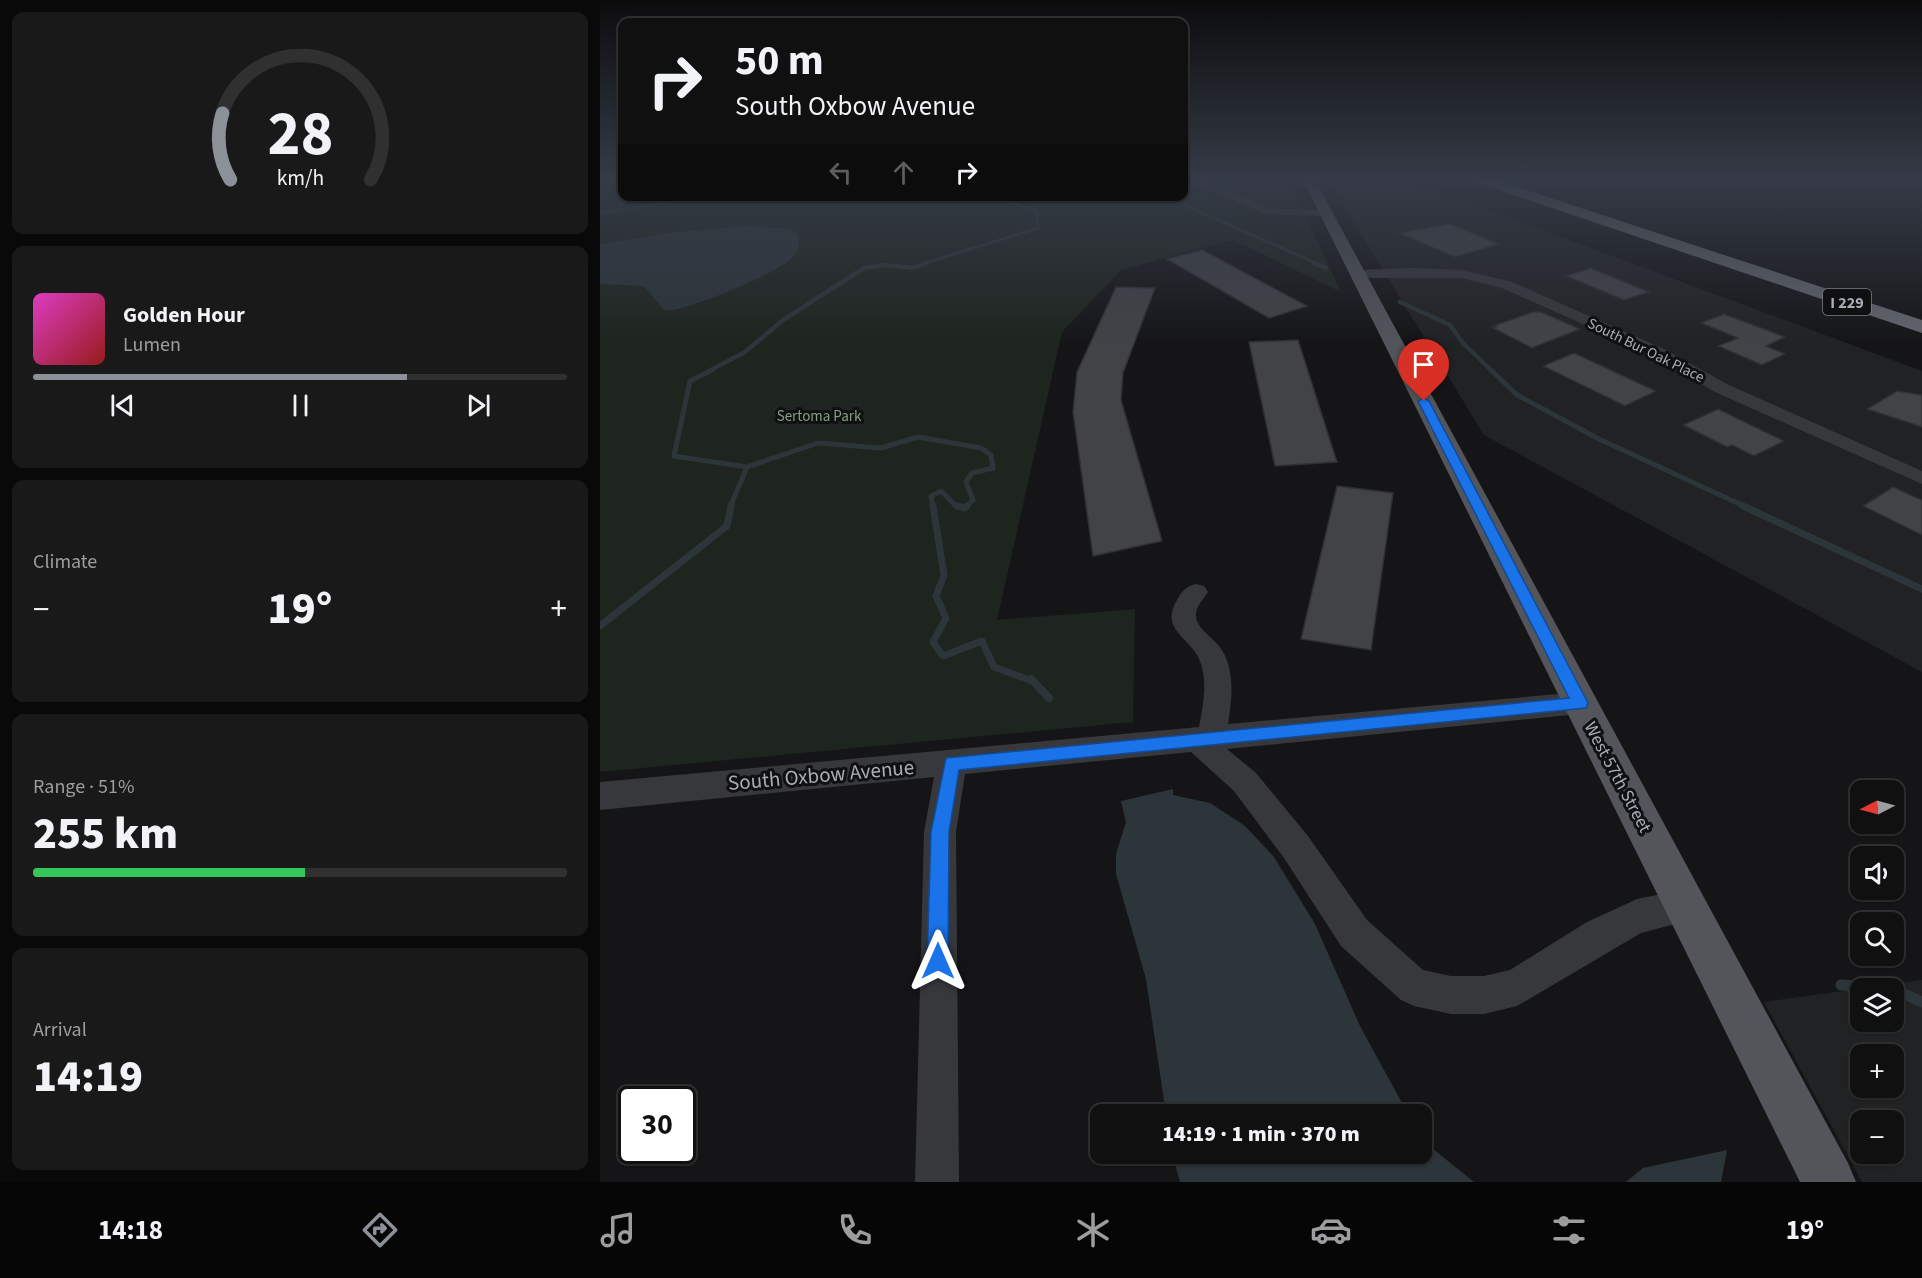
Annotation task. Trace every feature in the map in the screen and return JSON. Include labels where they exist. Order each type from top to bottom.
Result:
[{"type":"highway","points":[[1647,235],[1922,329]]},
{"type":"main road","name":"West 57th Street","points":[[1337,235],[1829,1182]]},
{"type":"street","name":"South Bur Oak Place","points":[[1357,274],[1415,272],[1461,274],[1507,285],[1658,352],[1721,388],[1922,478]]},
{"type":"street","points":[[1196,592],[1185,603],[1184,618],[1194,638],[1210,653],[1216,672],[1218,692],[1205,740],[1245,782],[1296,847],[1354,933],[1414,987],[1451,995],[1484,996],[1517,987],[1600,935],[1637,916],[1686,906]]},
{"type":"street","name":"South Oxbow Avenue","points":[[600,796],[1580,703]]},
{"type":"street","points":[[937,1182],[940,832],[952,763]]},
{"type":"shaded area","points":[[655,235],[799,235],[796,252],[784,264],[718,296],[673,310],[664,310],[644,286],[600,284],[600,245]]},
{"type":"shaded area","points":[[1362,235],[1556,235],[1922,371],[1922,672],[1484,435]]},
{"type":"shaded area","points":[[1173,789],[1173,795],[1210,803],[1245,826],[1274,857],[1315,924],[1360,1026],[1403,1104],[1165,1104],[1146,979],[1116,874],[1116,854],[1126,822],[1121,801]]},
{"type":"shaded area","points":[[1922,980],[1922,1182],[1862,1182],[1852,1164],[1904,1164],[1904,1110],[1850,1110],[1850,1160],[1764,1002],[1850,990],[1850,1032],[1904,1032],[1904,983]]},
{"type":"shaded area","points":[[1432,1148],[1474,1182],[1180,1182],[1175,1164],[1432,1164]]},
{"type":"shaded area","points":[[1727,1150],[1721,1182],[1626,1182],[1643,1168]]},
{"type":"green space","name":"Sertoma Park","points":[[600,235],[1311,235],[1315,237],[1341,292],[1233,240],[1121,270],[1062,332],[997,620],[1135,609],[1133,722],[600,772]]},
{"type":"building","points":[[1404,235],[1477,235],[1499,244],[1455,257]]},
{"type":"building","points":[[1202,250],[1307,306],[1269,318],[1167,259]]},
{"type":"building","points":[[1591,268],[1649,292],[1624,300],[1566,276]]},
{"type":"building","points":[[1116,287],[1155,288],[1123,373],[1121,400],[1162,541],[1093,556],[1073,412],[1077,372]]},
{"type":"building","points":[[1533,312],[1541,312],[1580,329],[1532,348],[1493,328],[1496,327],[1493,326]]},
{"type":"building","points":[[1724,314],[1785,337],[1766,346],[1785,354],[1762,365],[1718,346],[1738,338],[1701,323]]},
{"type":"building","points":[[1298,340],[1337,462],[1275,466],[1249,342]]},
{"type":"building","points":[[1574,353],[1656,391],[1625,406],[1543,366]]},
{"type":"building","points":[[1897,391],[1922,395],[1922,427],[1867,409]]},
{"type":"building","points":[[1718,409],[1784,441],[1754,456],[1732,445],[1727,447],[1683,425]]},
{"type":"building","points":[[1337,486],[1393,493],[1371,650],[1301,639]]},
{"type":"building","points":[[1893,487],[1922,500],[1922,535],[1863,506]]},
{"type":"waterway","points":[[922,264],[1015,235]]},
{"type":"waterway","points":[[1253,235],[1318,264]]},
{"type":"waterway","points":[[709,371],[745,352],[783,320],[864,268],[884,265],[913,268],[926,263]]},
{"type":"waterway","points":[[1314,263],[1326,268]]},
{"type":"waterway","points":[[1400,302],[1450,325],[1462,342],[1492,371]]},
{"type":"waterway","points":[[712,370],[690,381],[674,456],[747,467]]},
{"type":"waterway","points":[[1491,370],[1517,395],[1599,439],[1746,507]]},
{"type":"waterway","points":[[747,467],[818,443],[881,448],[918,437],[981,448],[991,455],[993,468],[972,473],[966,482],[973,500],[965,508],[957,506]]},
{"type":"waterway","points":[[730,507],[747,467]]},
{"type":"waterway","points":[[933,507],[931,496],[941,491],[955,505],[962,507]]},
{"type":"waterway","points":[[600,626],[727,526],[731,506]]},
{"type":"waterway","points":[[933,506],[944,575],[936,596],[946,618],[933,642],[943,656],[982,641],[994,667],[1032,681]]},
{"type":"waterway","points":[[1743,506],[1922,589]]},
{"type":"waterway","points":[[1031,679],[1049,698]]},
{"type":"waterway","points":[[1841,985],[1850,986]]},
{"type":"waterway","points":[[1904,994],[1922,1002]]},
{"type":"route","points":[[938,961],[940,832],[952,763],[1580,703],[1424,401]]}]
